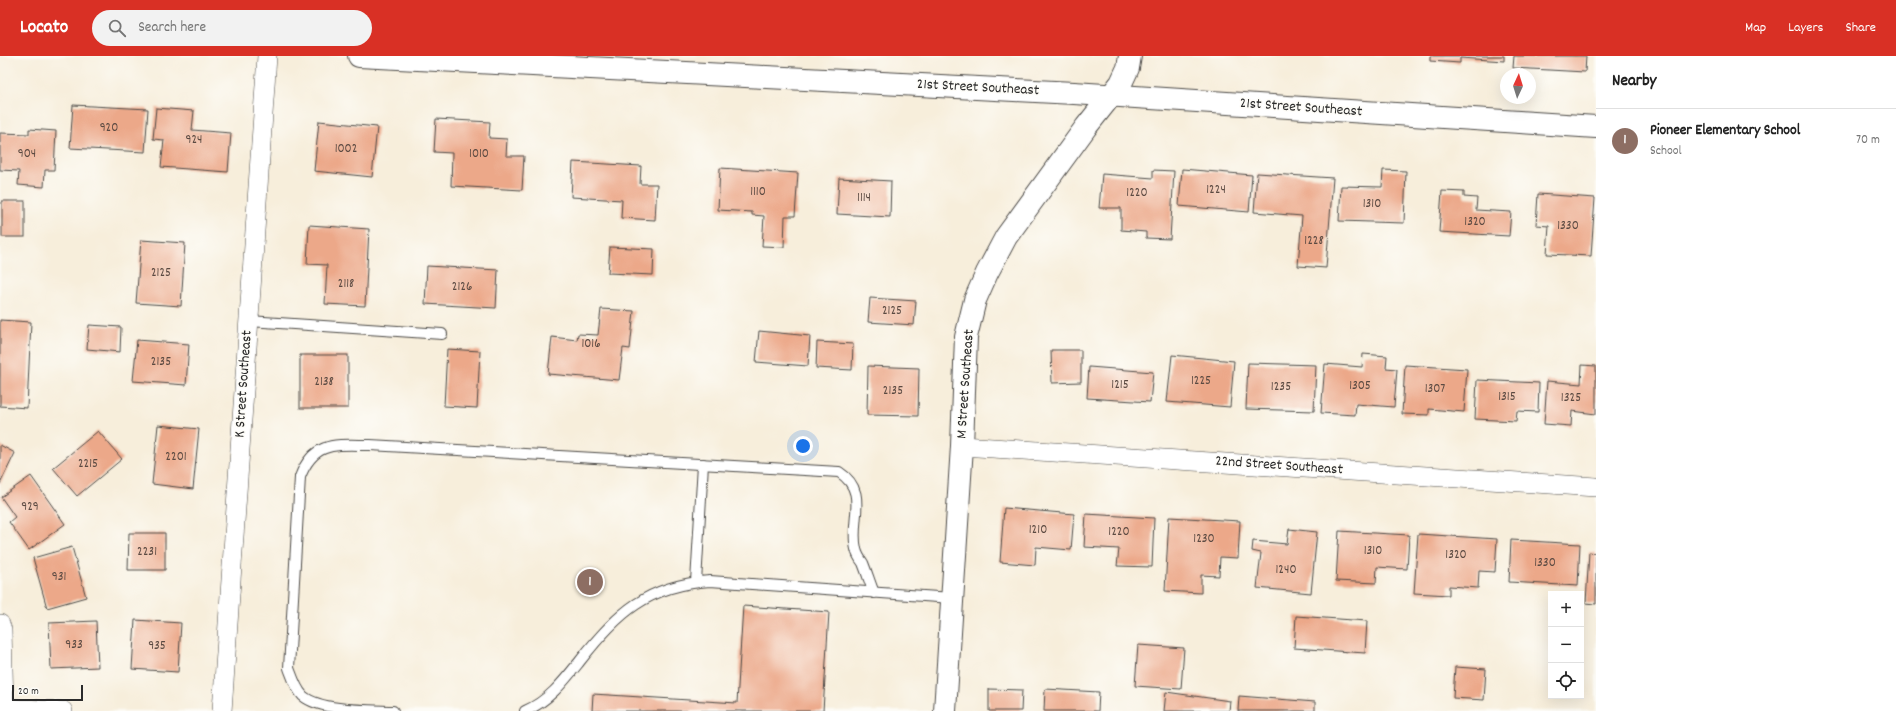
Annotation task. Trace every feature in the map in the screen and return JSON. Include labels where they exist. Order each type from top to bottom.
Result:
[{"type":"street","name":"K Street Southeast","points":[[222,711],[267,56]]},
{"type":"street","name":"21st Street Southeast","points":[[359,56],[1112,96],[1596,127]]},
{"type":"street","name":"M Street Southeast","points":[[945,711],[962,446],[966,337],[975,300],[1006,237],[1086,127],[1121,83],[1128,68],[1130,56]]},
{"type":"street","name":"22nd Street Southeast","points":[[962,446],[1596,487]]},
{"type":"street","points":[[0,624],[2,630],[2,708],[63,711]]},
{"type":"lane","points":[[249,321],[442,334]]},
{"type":"lane","points":[[393,711],[327,708],[313,703],[302,695],[289,668],[300,477],[305,465],[325,446],[370,445],[839,472],[848,478],[857,499],[854,539],[856,550],[874,592]]},
{"type":"lane","points":[[696,582],[703,464]]},
{"type":"lane","points":[[524,711],[537,709],[552,694],[593,643],[616,618],[639,601],[663,590],[688,583],[710,581],[952,598]]},
{"type":"building","points":[[1430,56],[1504,56],[1504,61],[1460,58],[1460,63],[1430,61]]},
{"type":"building","points":[[1514,56],[1586,56],[1585,72],[1536,69],[1536,68],[1513,68]]},
{"type":"building","points":[[73,105],[148,109],[145,152],[70,148]]},
{"type":"building","points":[[156,108],[194,111],[192,130],[231,133],[228,172],[161,167],[164,140],[153,139]]},
{"type":"building","points":[[436,119],[490,122],[489,138],[507,139],[506,156],[524,156],[522,190],[451,186],[452,153],[434,152]]},
{"type":"building","points":[[319,121],[377,127],[372,177],[314,171]]},
{"type":"building","points":[[29,129],[56,131],[54,170],[45,170],[44,187],[18,185],[19,171],[0,170],[0,133],[29,134]]},
{"type":"building","points":[[573,162],[641,166],[640,184],[657,184],[655,220],[621,218],[622,200],[571,197]]},
{"type":"building","points":[[720,168],[798,173],[795,216],[785,216],[784,247],[762,246],[764,216],[752,215],[752,212],[718,210]]},
{"type":"building","points":[[1182,169],[1252,175],[1249,212],[1179,206]]},
{"type":"building","points":[[1153,170],[1174,171],[1170,239],[1146,238],[1146,232],[1121,230],[1121,208],[1099,208],[1102,174],[1153,178]]},
{"type":"building","points":[[1383,170],[1406,171],[1404,223],[1339,221],[1341,186],[1382,187]]},
{"type":"building","points":[[1257,173],[1333,178],[1326,268],[1298,266],[1302,216],[1254,212]]},
{"type":"building","points":[[839,178],[891,181],[890,217],[837,214]]},
{"type":"building","points":[[1442,191],[1464,192],[1464,197],[1477,198],[1476,210],[1511,212],[1509,236],[1439,232]]},
{"type":"building","points":[[1538,194],[1595,198],[1591,256],[1547,254],[1549,226],[1536,225]]},
{"type":"building","points":[[2,201],[25,201],[25,237],[2,237]]},
{"type":"building","points":[[309,225],[369,229],[365,306],[325,304],[327,265],[307,264]]},
{"type":"building","points":[[141,240],[185,243],[181,306],[136,303]]},
{"type":"building","points":[[610,247],[654,249],[653,275],[608,273]]},
{"type":"building","points":[[427,266],[498,270],[496,308],[425,304]]},
{"type":"building","points":[[870,298],[916,301],[914,325],[868,322]]},
{"type":"building","points":[[601,309],[634,311],[630,349],[623,348],[619,380],[548,374],[552,337],[577,340],[578,334],[598,335]]},
{"type":"building","points":[[0,320],[31,322],[27,408],[0,406]]},
{"type":"building","points":[[89,325],[121,327],[120,352],[87,349]]},
{"type":"building","points":[[759,331],[810,336],[808,366],[756,362]]},
{"type":"building","points":[[137,340],[189,344],[186,385],[133,381]]},
{"type":"building","points":[[817,342],[853,344],[852,370],[816,368]]},
{"type":"building","points":[[447,349],[480,351],[477,408],[444,406]]},
{"type":"building","points":[[1051,350],[1081,350],[1081,382],[1052,383]]},
{"type":"building","points":[[1363,354],[1387,356],[1386,368],[1397,369],[1394,407],[1356,404],[1355,415],[1321,413],[1325,364],[1362,367]]},
{"type":"building","points":[[300,355],[348,355],[348,408],[300,408]]},
{"type":"building","points":[[1172,355],[1234,361],[1230,407],[1167,402]]},
{"type":"building","points":[[1248,363],[1316,365],[1314,411],[1246,409]]},
{"type":"building","points":[[1405,365],[1467,369],[1464,412],[1429,409],[1429,415],[1402,414]]},
{"type":"building","points":[[1582,365],[1596,366],[1596,414],[1572,411],[1571,426],[1544,424],[1547,381],[1581,384]]},
{"type":"building","points":[[868,366],[919,368],[918,416],[867,415]]},
{"type":"building","points":[[1089,367],[1153,372],[1150,402],[1087,398]]},
{"type":"building","points":[[1477,380],[1539,383],[1538,412],[1517,411],[1516,421],[1475,419]]},
{"type":"building","points":[[158,425],[199,429],[193,489],[152,484]]},
{"type":"building","points":[[98,431],[122,459],[77,496],[53,468]]},
{"type":"building","points":[[0,445],[15,453],[0,484]]},
{"type":"building","points":[[31,476],[65,524],[29,550],[9,522],[15,517],[1,497]]},
{"type":"building","points":[[1004,508],[1074,514],[1071,550],[1036,547],[1035,565],[1000,562]]},
{"type":"building","points":[[1086,514],[1154,518],[1152,567],[1117,566],[1119,549],[1084,547]]},
{"type":"building","points":[[1169,517],[1240,521],[1238,558],[1220,557],[1219,576],[1201,575],[1201,593],[1165,591]]},
{"type":"building","points":[[1289,529],[1317,532],[1311,593],[1257,588],[1261,553],[1252,551],[1253,541],[1287,544]]},
{"type":"building","points":[[1339,531],[1409,535],[1407,569],[1377,567],[1376,583],[1336,581]]},
{"type":"building","points":[[129,533],[165,533],[165,570],[128,570]]},
{"type":"building","points":[[1418,534],[1497,539],[1495,572],[1479,571],[1478,588],[1449,586],[1449,595],[1414,593]]},
{"type":"building","points":[[1511,540],[1580,544],[1578,586],[1509,582]]},
{"type":"building","points":[[72,547],[86,597],[47,608],[33,558]]},
{"type":"building","points":[[1589,552],[1596,553],[1596,604],[1586,603]]},
{"type":"building","points":[[743,606],[829,612],[823,711],[592,711],[593,694],[737,703]]},
{"type":"building","points":[[1296,616],[1367,621],[1365,653],[1294,648]]},
{"type":"building","points":[[135,620],[181,623],[178,672],[132,669]]},
{"type":"building","points":[[96,621],[98,667],[51,669],[49,623]]},
{"type":"building","points":[[1138,645],[1184,648],[1181,689],[1135,686]]},
{"type":"building","points":[[1455,667],[1486,669],[1484,700],[1453,698]]},
{"type":"building","points":[[989,689],[1022,690],[1021,711],[989,711]]},
{"type":"building","points":[[1045,689],[1099,692],[1098,711],[1044,711]]},
{"type":"building","points":[[1166,692],[1230,701],[1229,711],[1164,711]]},
{"type":"building","points":[[1239,696],[1315,702],[1315,711],[1238,711]]},
{"type":"place","name":"Pioneer Elementary School","points":[[590,582]]}]
